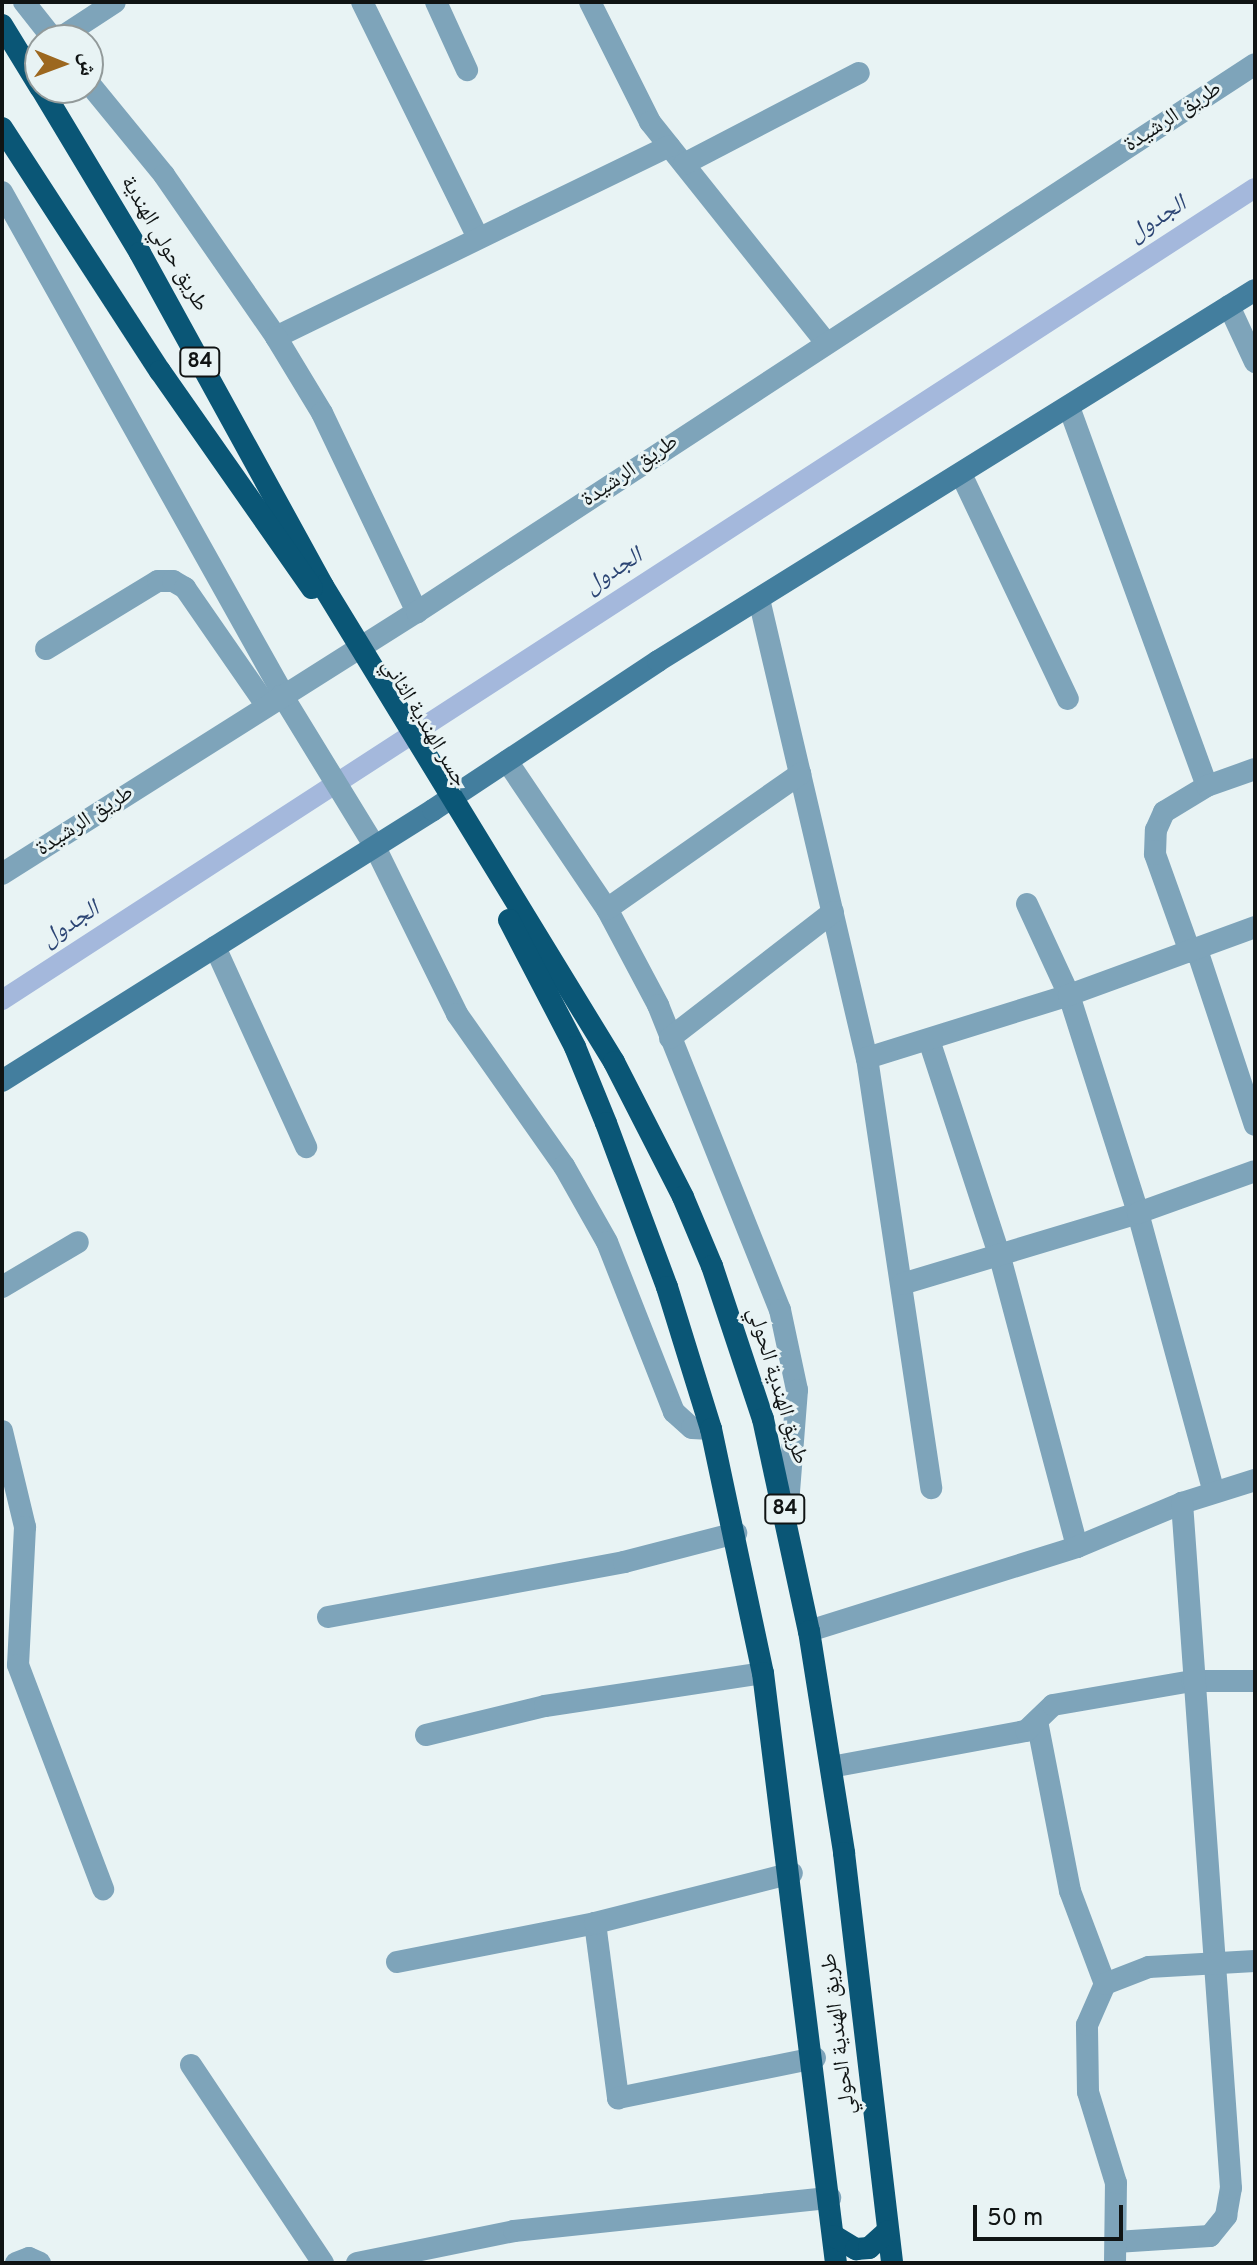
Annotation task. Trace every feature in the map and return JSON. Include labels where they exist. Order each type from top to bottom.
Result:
[{"type":"highway","name":"طريق حولي الهندية","points":[[2,25],[24,61]]},
{"type":"highway","name":"طريق حولي الهندية","points":[[50,104],[140,253],[350,641]]},
{"type":"highway","name":"84","points":[[2,128],[350,641]]},
{"type":"highway","name":"جسر الهندية الثاني","points":[[350,641],[460,826]]},
{"type":"highway","name":"طريق الهندية الحولي","points":[[460,826],[575,1047],[662,1272],[711,1429],[736,1533],[763,1673],[815,2058],[836,2263]]},
{"type":"highway","name":"طريق الهندية الحولي","points":[[460,826],[614,1062],[683,1197],[737,1340],[787,1516],[809,1631],[831,1767],[892,2263]]},
{"type":"highway","points":[[834,2236],[856,2249],[869,2248],[888,2231]]},
{"type":"main road","points":[[2,1081],[375,847],[759,599],[1255,290]]},
{"type":"street","points":[[24,2],[43,24]]},
{"type":"street","points":[[81,24],[115,2]]},
{"type":"street","points":[[362,2],[478,238]]},
{"type":"street","points":[[436,2],[467,70]]},
{"type":"street","points":[[590,2],[650,122],[825,341]]},
{"type":"street","name":"طريق الرشيدة","points":[[2,874],[417,612],[825,341],[1255,64]]},
{"type":"street","points":[[684,164],[859,73]]},
{"type":"street","points":[[104,102],[164,175],[276,337],[322,413],[417,612]]},
{"type":"street","points":[[276,337],[669,146]]},
{"type":"street","points":[[2,192],[277,698]]},
{"type":"street","points":[[1229,306],[1255,362]]},
{"type":"street","points":[[1069,407],[1207,786]]},
{"type":"street","points":[[961,474],[1068,699]]},
{"type":"street","points":[[46,649],[158,581],[173,581],[185,588],[313,746],[375,847],[457,1014],[564,1166],[607,1242],[674,1412],[692,1428],[711,1429]]},
{"type":"street","points":[[759,599],[867,1058],[931,1488]]},
{"type":"street","points":[[507,761],[607,909],[670,1038],[788,1336],[798,1418],[787,1516]]},
{"type":"street","points":[[1255,769],[1207,786],[1164,812],[1156,830],[1155,854],[1194,951],[1255,1125]]},
{"type":"street","points":[[607,909],[800,774]]},
{"type":"street","points":[[1027,904],[1069,995],[1138,1213],[1214,1492]]},
{"type":"street","points":[[670,1038],[833,912]]},
{"type":"street","points":[[867,1058],[1069,995],[1255,927]]},
{"type":"street","points":[[215,947],[306,1147]]},
{"type":"street","points":[[929,1040],[1000,1257],[1077,1547]]},
{"type":"street","points":[[902,1284],[1138,1213],[1255,1171]]},
{"type":"street","points":[[2,1287],[78,1242]]},
{"type":"street","points":[[2,1431],[25,1527],[18,1665],[103,1889]]},
{"type":"street","points":[[809,1631],[1077,1547],[1182,1503],[1255,1480]]},
{"type":"street","points":[[1037,1721],[1070,1891],[1105,1984],[1087,2025],[1088,2092],[1116,2183],[1116,2253],[1210,2236],[1226,2216],[1231,2188],[1192,1681],[1182,1503]]},
{"type":"street","points":[[328,1617],[624,1562],[736,1533]]},
{"type":"street","points":[[426,1735],[545,1706],[763,1673]]},
{"type":"street","points":[[831,1767],[1026,1731],[1053,1705],[1192,1681],[1255,1681]]},
{"type":"street","points":[[397,1962],[595,1923],[792,1873]]},
{"type":"street","points":[[595,1923],[618,2098],[815,2058]]},
{"type":"street","points":[[1105,1984],[1149,1967],[1215,1959],[1255,1961]]},
{"type":"street","points":[[191,2065],[323,2263]]},
{"type":"street","points":[[357,2263],[514,2231],[830,2198]]},
{"type":"street","points":[[16,2263],[29,2258],[40,2263]]},
{"type":"waterway","name":"الجدول","points":[[2,1000],[1255,188]]}]
